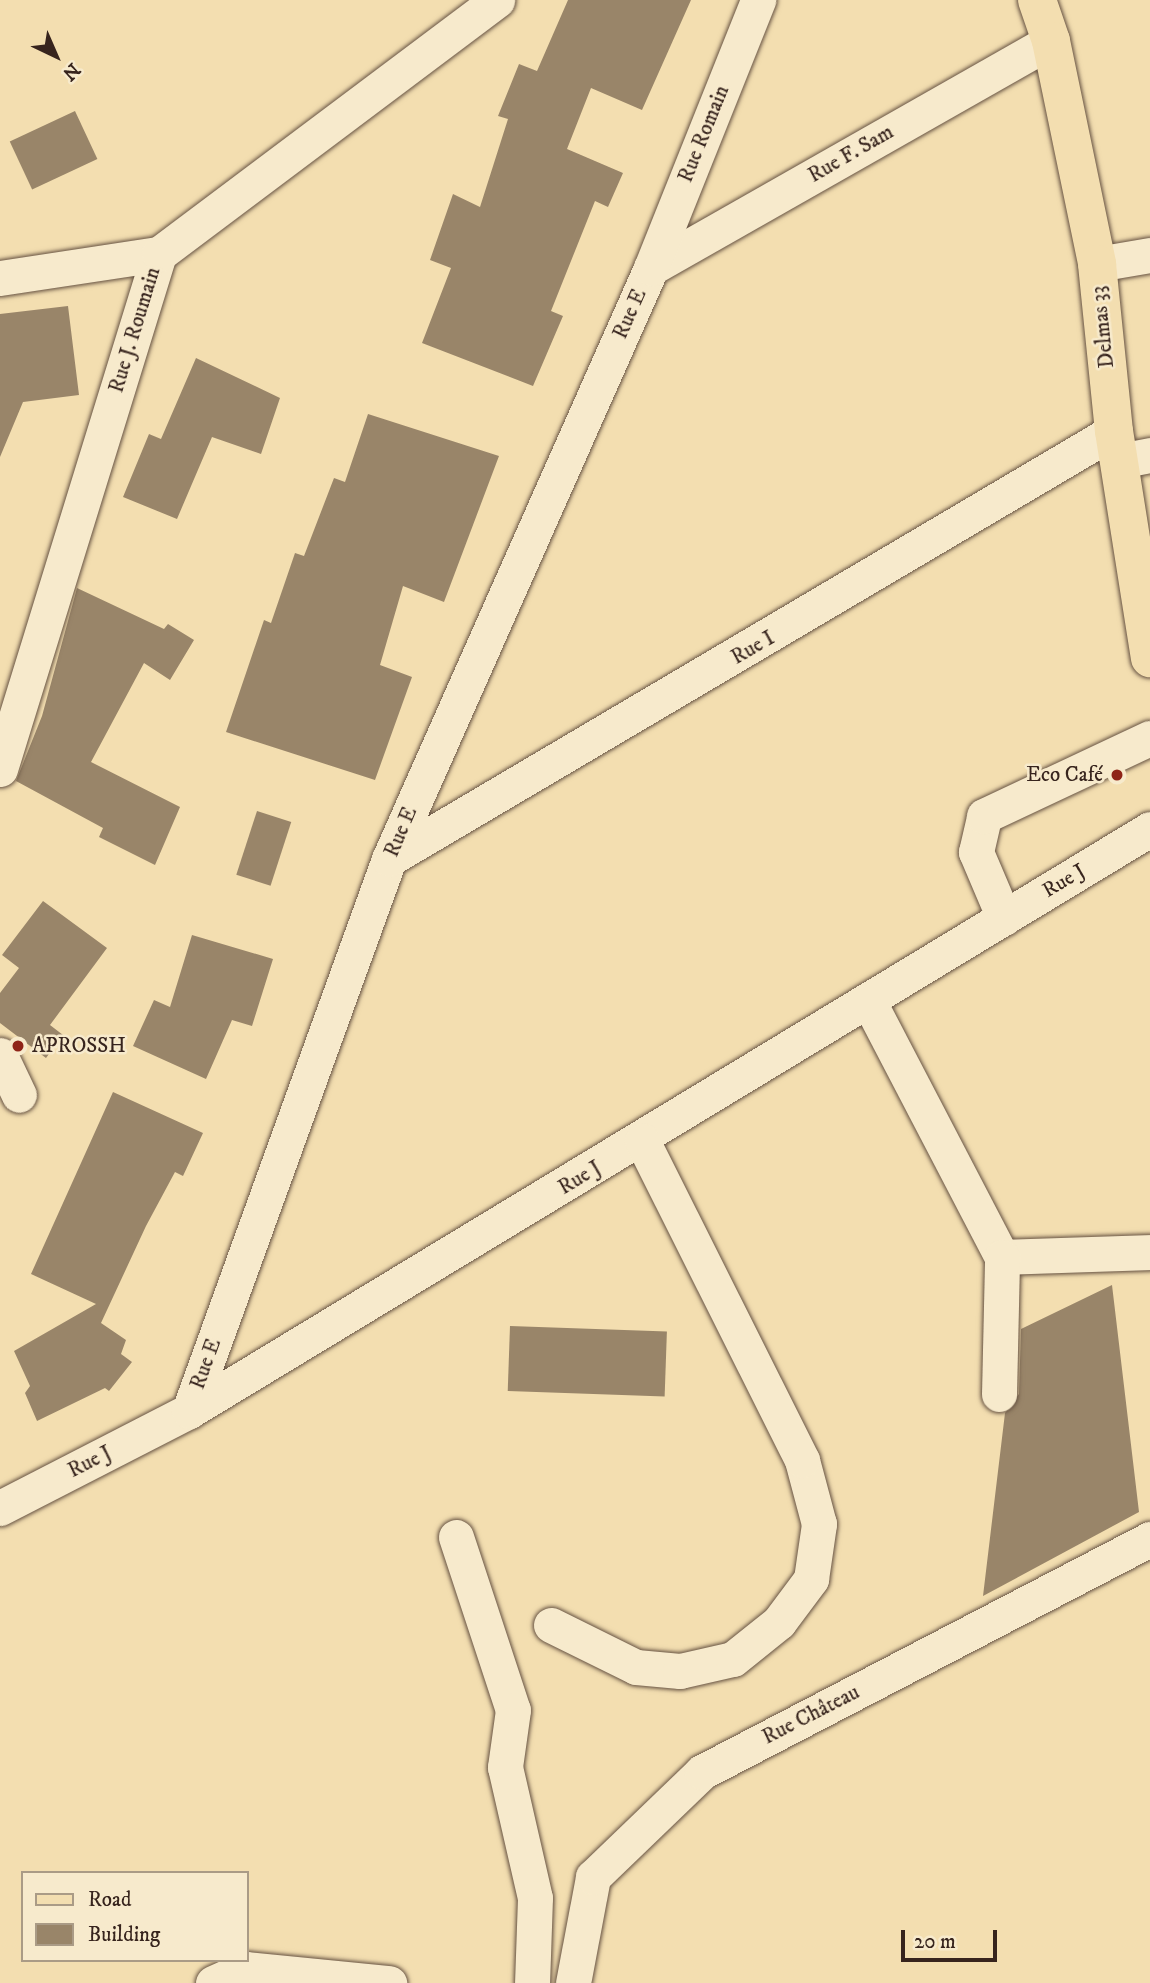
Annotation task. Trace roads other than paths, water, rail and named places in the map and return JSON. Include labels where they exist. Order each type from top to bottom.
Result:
[{"type":"main road","name":"Delmas 33","points":[[1037,0],[1051,41],[1097,264],[1128,449],[1150,658]]},
{"type":"street","name":"Rue J. Roumain","points":[[0,769],[159,254],[497,0]]},
{"type":"street","name":"Rue Romain","points":[[651,268],[758,0]]},
{"type":"street","name":"Rue F. Sam","points":[[651,268],[1051,41]]},
{"type":"street","points":[[0,278],[159,254]]},
{"type":"street","points":[[1097,264],[1150,254]]},
{"type":"street","name":"Rue E","points":[[189,1412],[389,859],[651,268]]},
{"type":"street","name":"Rue I","points":[[389,859],[1128,449]]},
{"type":"street","points":[[1004,918],[976,852],[984,816],[1150,738]]},
{"type":"street","name":"Rue J","points":[[0,1508],[189,1412],[642,1141],[1150,829]]},
{"type":"street","points":[[868,1000],[1002,1257],[999,1394]]},
{"type":"street","points":[[0,1055],[19,1096]]},
{"type":"street","points":[[551,1625],[636,1667],[680,1671],[733,1659],[779,1622],[811,1579],[819,1524],[802,1460],[642,1141]]},
{"type":"street","points":[[1002,1257],[1150,1252]]},
{"type":"street","points":[[456,1537],[513,1710],[505,1767],[535,1898],[532,1983]]},
{"type":"street","name":"Rue Château","points":[[573,1983],[593,1878],[702,1772],[1150,1539]]},
{"type":"street","points":[[213,1983],[245,1969],[389,1983]]},
{"type":"place","name":"Eco Café","points":[[1117,775]]},
{"type":"place","name":"APROSSH","points":[[18,1046]]}]
